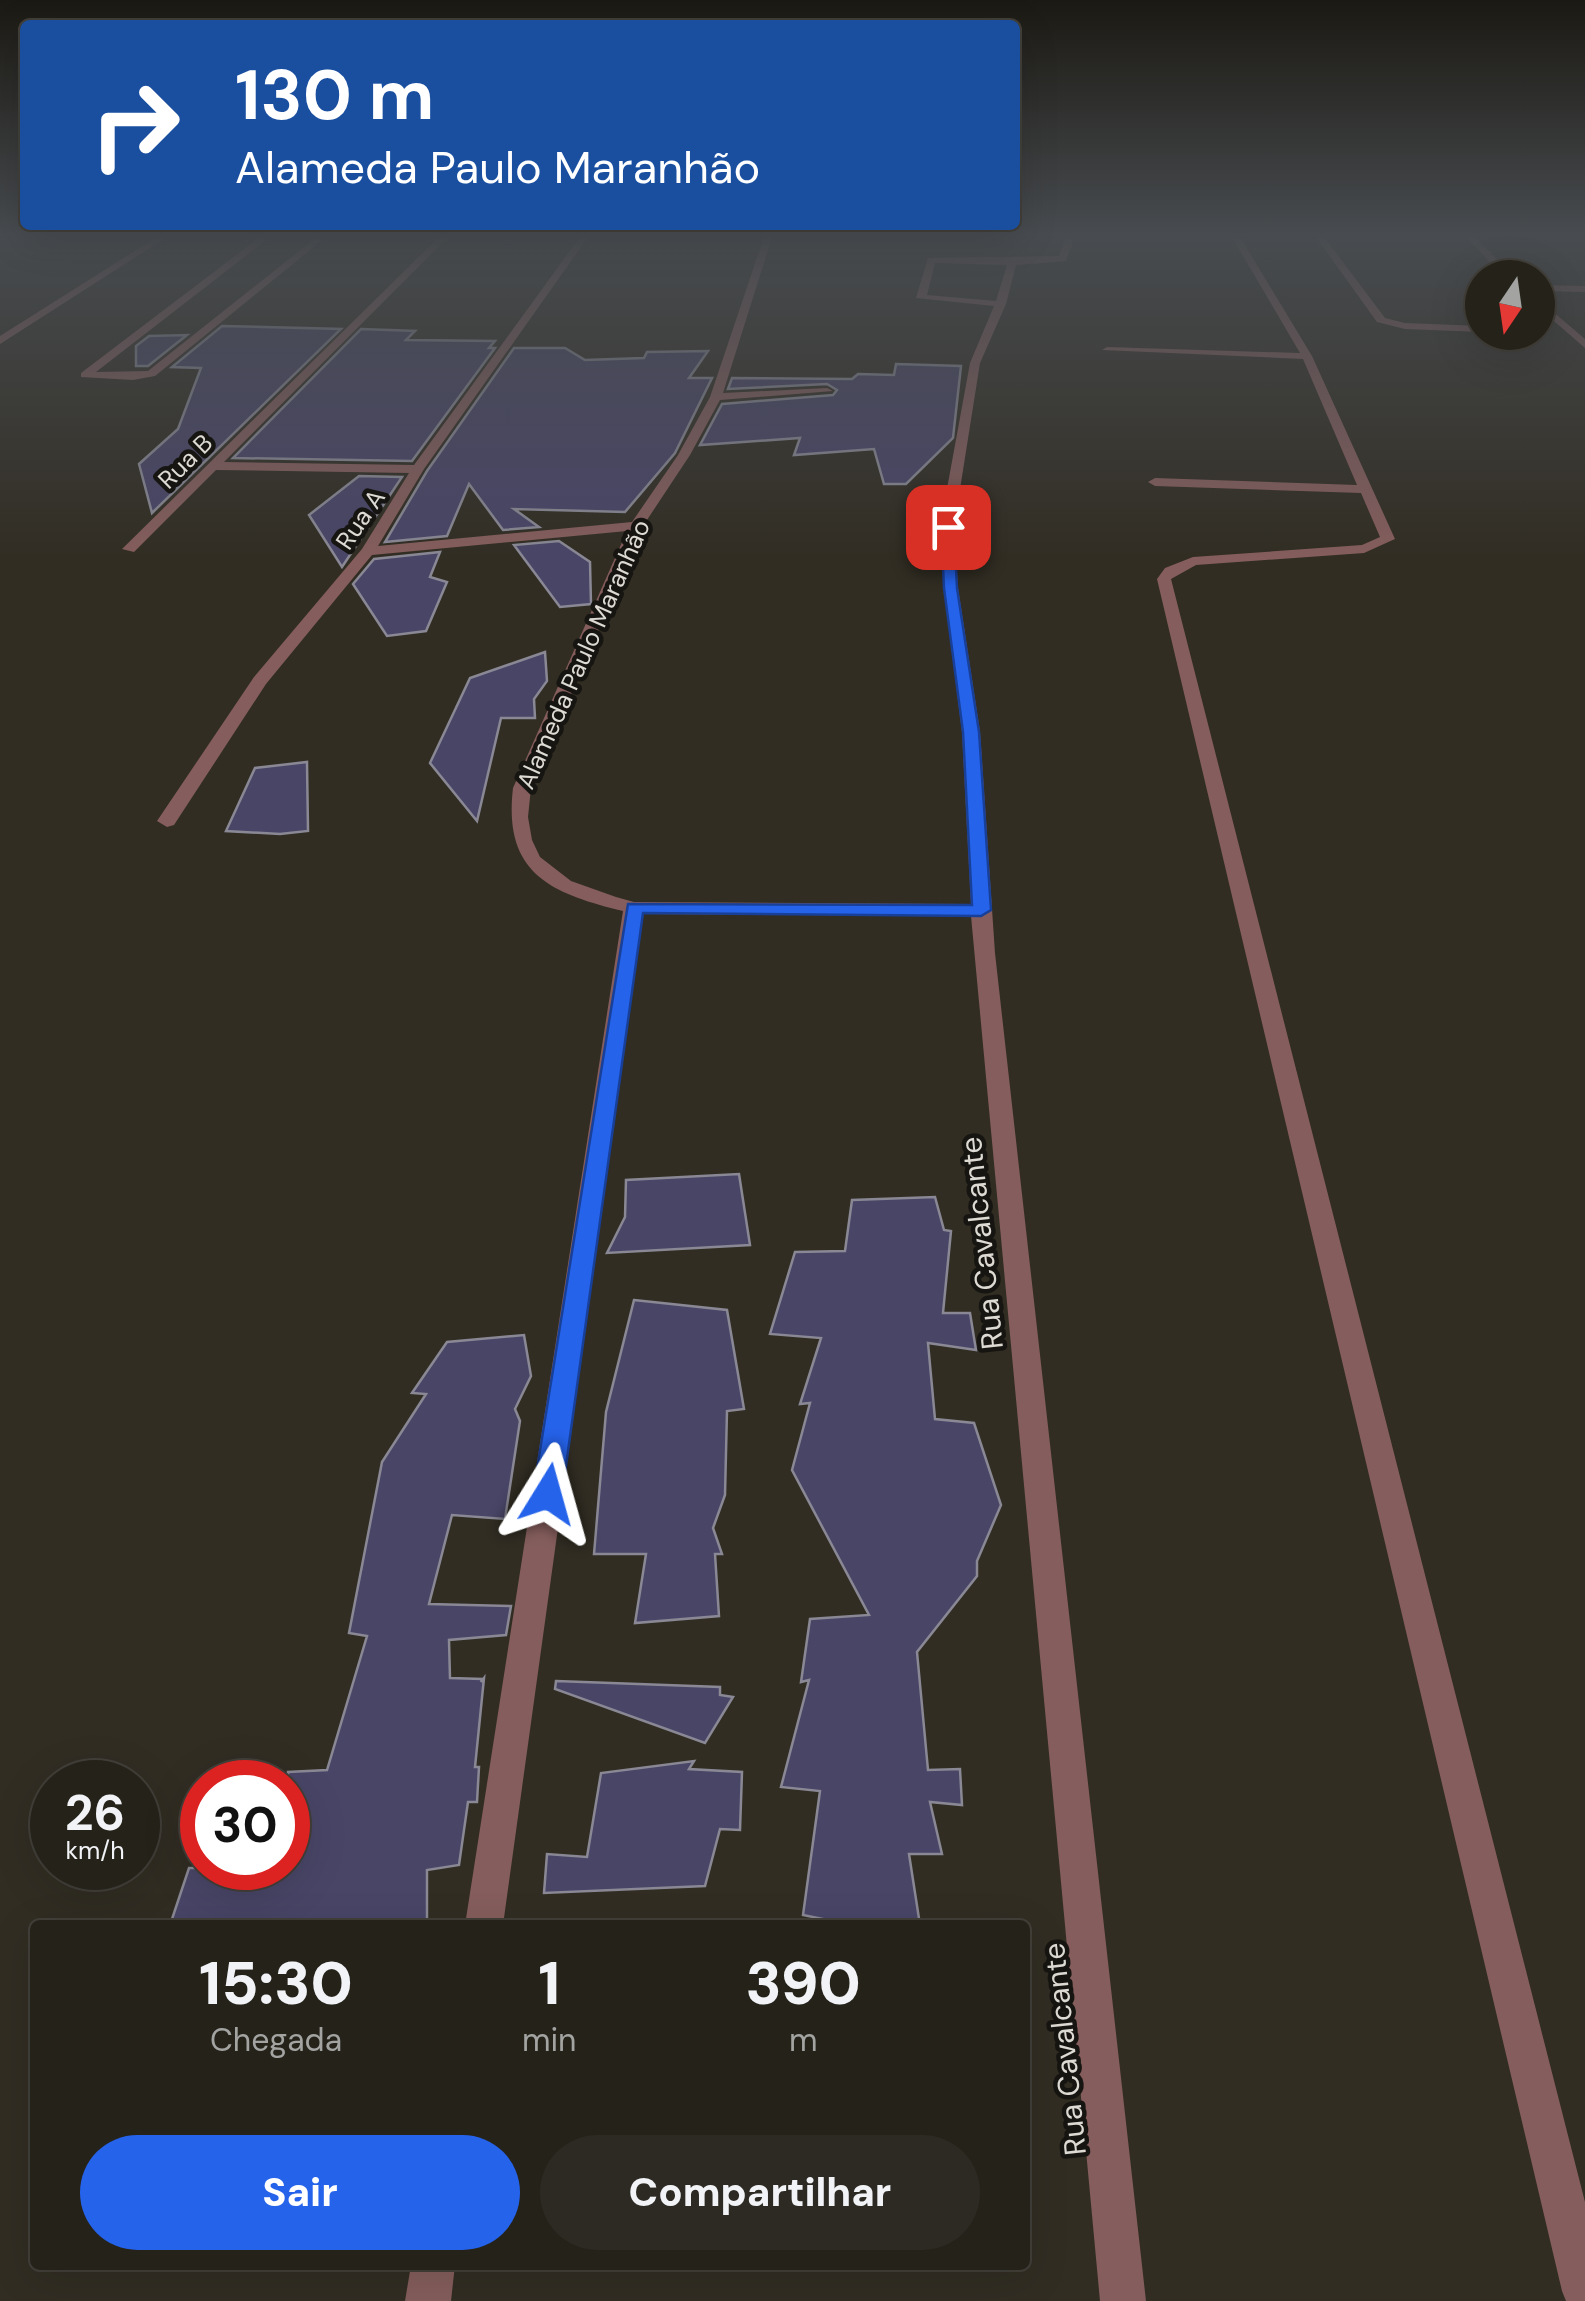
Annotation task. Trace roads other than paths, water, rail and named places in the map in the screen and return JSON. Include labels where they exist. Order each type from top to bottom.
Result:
[{"type":"street","points":[[123,344],[85,373],[152,374],[189,344]]},
{"type":"street","name":"Rua B","points":[[129,549],[336,344]]},
{"type":"street","name":"Rua A","points":[[168,821],[260,680],[368,551],[418,470],[507,344]]},
{"type":"street","name":"Alameda Paulo Maranhão","points":[[733,344],[716,397],[636,526],[522,788],[517,812],[521,839],[535,866],[584,896],[634,908],[981,910]]},
{"type":"street","name":"Rua Cavalcante","points":[[983,344],[975,363],[948,527],[950,588],[971,732],[981,910],[1123,2301]]},
{"type":"street","points":[[1300,344],[1388,539],[1380,545],[1193,561],[1178,565],[1164,580],[1585,2291]]},
{"type":"street","points":[[1107,350],[1307,356]]},
{"type":"street","points":[[716,397],[828,391]]},
{"type":"street","points":[[213,466],[418,470]]},
{"type":"street","points":[[1155,482],[1366,489]]},
{"type":"street","points":[[368,551],[553,530],[636,526]]},
{"type":"street","points":[[485,1920],[634,908]]},
{"type":"street","points":[[428,2301],[432,2270]]}]
